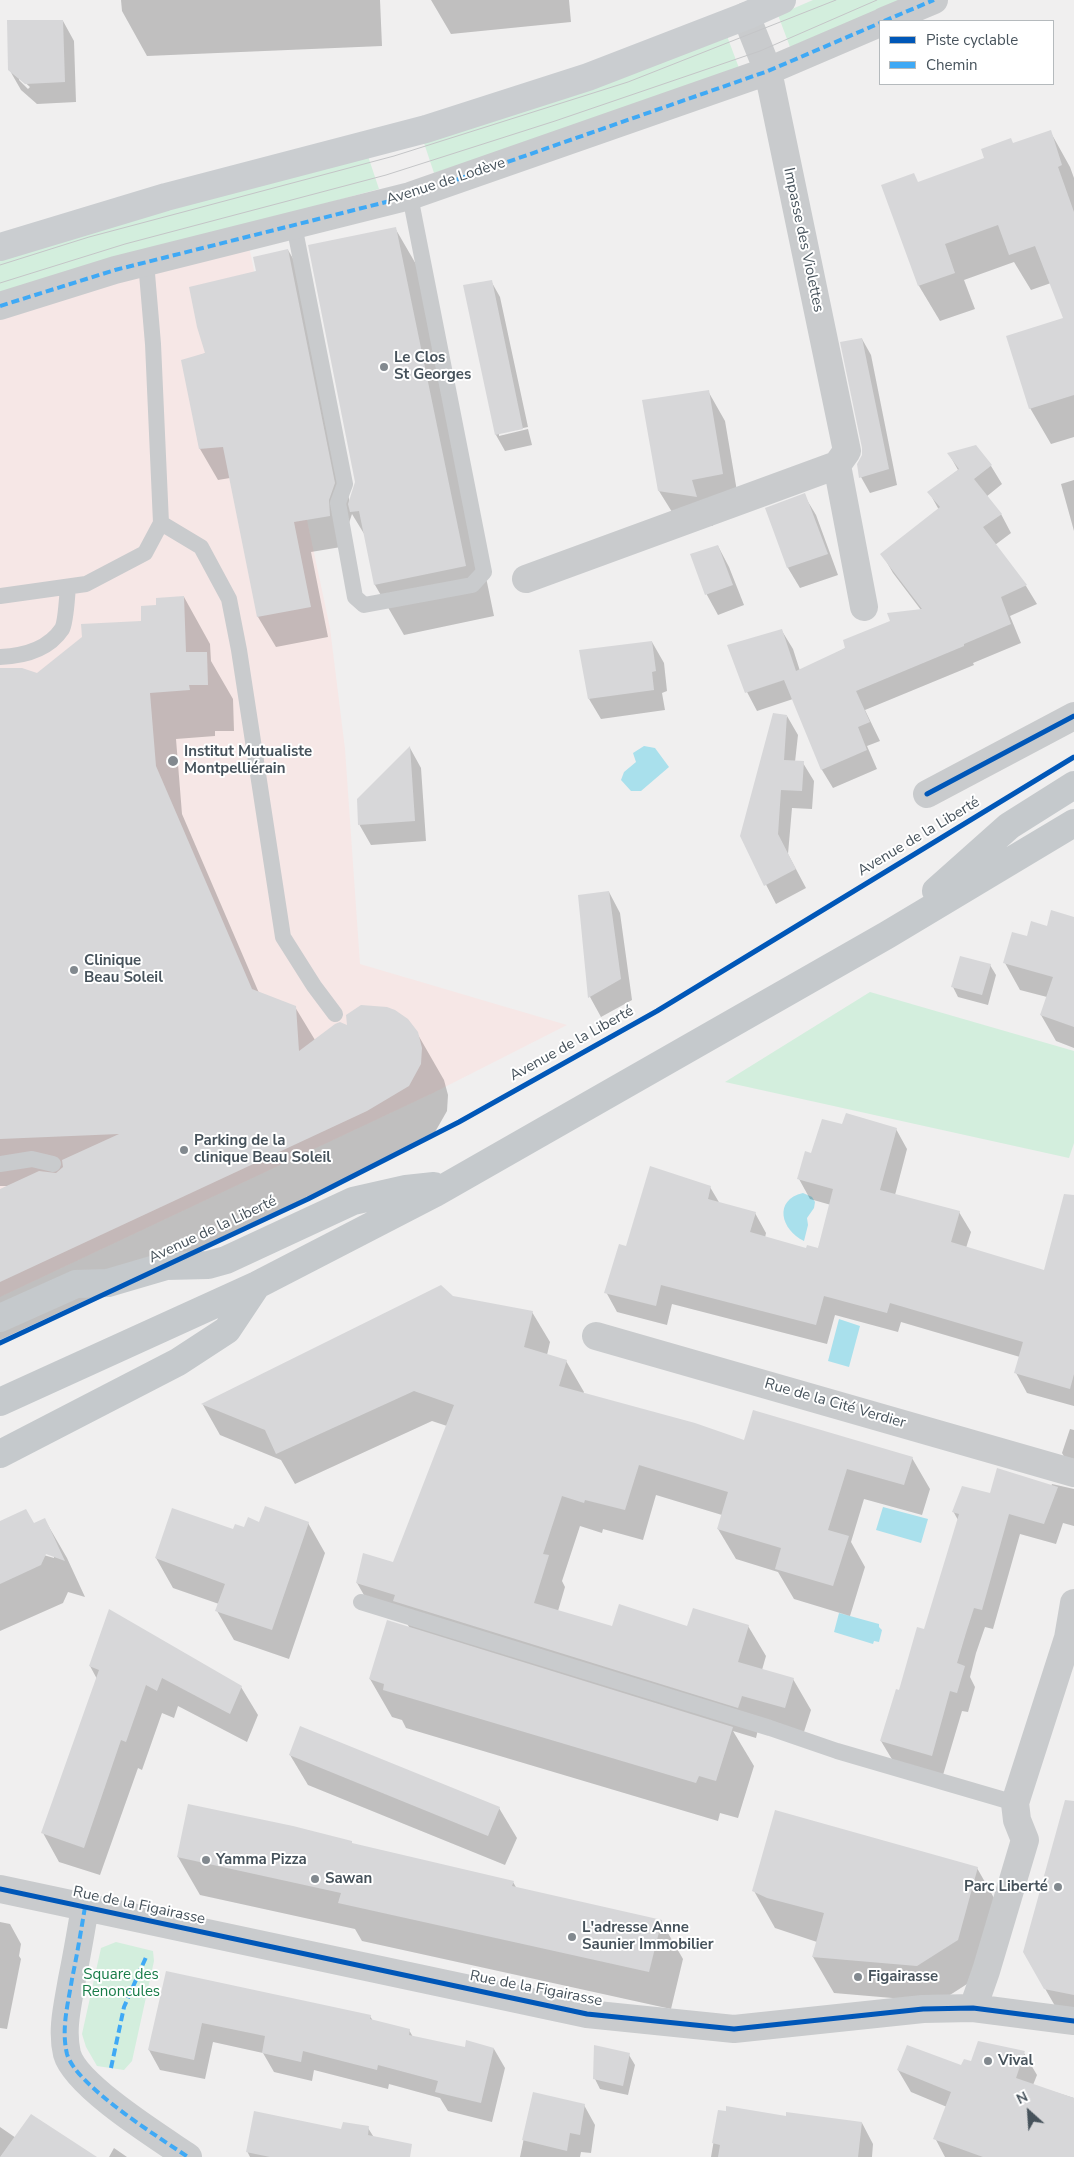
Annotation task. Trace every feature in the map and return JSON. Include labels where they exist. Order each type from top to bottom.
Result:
[{"type":"main road","points":[[887,936],[1009,826],[1074,785]]},
{"type":"main road","points":[[0,1402],[257,1285],[453,1183],[887,936],[1074,822]]},
{"type":"main road","points":[[0,1318],[76,1284],[108,1283],[166,1266],[208,1265],[226,1260],[353,1201],[406,1189],[453,1183]]},
{"type":"main road","points":[[0,1454],[178,1362],[226,1330],[257,1285]]},
{"type":"street","points":[[0,247],[166,197],[426,129],[588,76],[746,16],[782,0]]},
{"type":"street","points":[[886,20],[934,0]]},
{"type":"street","name":"Impasse des Violettes","points":[[746,16],[768,71],[847,450],[837,465]]},
{"type":"street","name":"Avenue de Lodève","points":[[0,306],[146,262],[410,196],[768,71],[879,23]]},
{"type":"street","points":[[526,579],[837,465],[864,607]]},
{"type":"street","points":[[927,794],[1074,716]]},
{"type":"street","name":"Rue de la Cité Verdier","points":[[596,1336],[1074,1473]]},
{"type":"street","points":[[973,2008],[986,1972],[1025,1840],[1017,1820],[1015,1803],[1071,1639],[1074,1603]]},
{"type":"street","name":"Rue de la Figairasse","points":[[0,1889],[587,2014],[734,2029],[914,2010],[973,2008],[1074,2021]]},
{"type":"street","points":[[85,1907],[64,2032],[68,2056],[77,2072],[88,2084],[148,2130],[188,2157]]},
{"type":"lane","points":[[294,225],[345,484],[338,502],[355,596],[364,605],[472,585],[484,572],[410,196]]},
{"type":"lane","points":[[0,596],[86,584],[145,553],[161,524],[153,344],[146,262]]},
{"type":"lane","points":[[161,524],[201,547],[229,599],[239,650],[283,937],[314,986],[335,1014]]},
{"type":"lane","points":[[0,657],[17,656],[42,648],[62,628],[68,587]]},
{"type":"lane","points":[[0,1164],[32,1159],[53,1164]]},
{"type":"lane","points":[[361,1602],[770,1728],[837,1751],[1015,1803]]},
{"type":"shaded area","name":"Institut Mutualiste Montpelliérain","points":[[248,242],[330,628],[345,749],[360,964],[567,1025],[433,1093],[0,1297],[0,317]]},
{"type":"green space","points":[[813,0],[901,0],[790,47],[778,15]]},
{"type":"green space","points":[[727,36],[739,68],[603,118],[434,173],[423,140]]},
{"type":"green space","points":[[368,156],[379,189],[127,257],[0,295],[0,257],[109,222]]},
{"type":"green space","points":[[870,992],[1074,1051],[1074,1143],[1069,1158],[725,1082]]},
{"type":"green space","name":"Square des Renoncules","points":[[116,1942],[153,1951],[154,1961],[132,2061],[124,2070],[97,2066],[86,2047],[82,2034],[101,1948]]},
{"type":"water","points":[[644,746],[655,748],[669,767],[641,791],[631,791],[621,780],[624,772],[636,762],[633,753]]},
{"type":"water","points":[[803,1193],[812,1197],[815,1202],[814,1208],[807,1218],[808,1225],[804,1241],[790,1230],[784,1216],[784,1208],[787,1202]]},
{"type":"water","points":[[839,1319],[860,1326],[849,1367],[828,1361]]},
{"type":"water","points":[[883,1507],[928,1519],[921,1543],[876,1530]]},
{"type":"water","points":[[839,1613],[879,1624],[882,1630],[879,1642],[874,1641],[873,1644],[834,1632]]},
{"type":"building","points":[[7,20],[63,20],[65,82],[25,84],[8,70]]},
{"type":"building","points":[[1051,130],[1062,165],[1058,167],[1074,212],[1074,395],[1029,409],[1006,336],[1063,318],[1035,246],[1009,255],[998,225],[945,244],[955,273],[918,286],[881,185],[914,173],[918,182],[984,158],[981,149],[1011,138],[1013,143]]},
{"type":"building","name":"Le Clos St Georges","points":[[396,227],[466,566],[374,585],[359,511],[350,512],[348,504],[355,482],[308,245]]},
{"type":"building","points":[[288,249],[335,483],[329,500],[330,516],[294,522],[311,607],[257,617],[223,447],[199,449],[181,360],[205,353],[197,327],[189,287],[256,271],[253,257]]},
{"type":"building","points":[[492,280],[523,429],[495,435],[463,285]]},
{"type":"building","points":[[862,338],[889,469],[859,478],[857,464],[862,455],[862,448],[840,342]]},
{"type":"building","points":[[709,390],[723,474],[692,480],[697,497],[658,491],[642,400]]},
{"type":"building","points":[[976,445],[992,465],[974,479],[1002,514],[983,527],[1027,585],[1001,597],[1011,624],[964,644],[964,646],[856,691],[870,722],[858,727],[867,750],[821,770],[784,680],[745,693],[727,645],[782,629],[796,671],[845,648],[843,640],[890,621],[887,613],[922,609],[880,554],[940,507],[927,492],[959,469],[947,453]]},
{"type":"building","points":[[805,493],[828,554],[787,568],[765,508]]},
{"type":"building","points":[[718,545],[733,585],[705,595],[690,554]]},
{"type":"building","points":[[184,596],[186,652],[207,652],[208,685],[189,685],[190,690],[150,693],[156,766],[252,989],[296,1006],[299,1051],[335,1024],[340,1022],[347,1025],[346,1015],[361,1005],[387,1007],[395,1010],[408,1019],[418,1032],[422,1048],[421,1064],[409,1086],[367,1111],[0,1282],[0,1189],[39,1171],[56,1173],[63,1167],[62,1160],[119,1134],[0,1139],[0,668],[22,668],[37,673],[82,637],[81,624],[141,621],[141,606],[156,605],[156,598]]},
{"type":"building","points":[[652,641],[656,671],[652,672],[654,690],[588,699],[579,650]]},
{"type":"building","points":[[773,713],[787,715],[784,760],[804,761],[802,791],[781,790],[778,834],[796,869],[764,886],[740,836]]},
{"type":"building","points":[[410,746],[415,821],[358,825],[357,799]]},
{"type":"building","points":[[609,891],[621,979],[588,998],[578,895]]},
{"type":"building","points":[[1051,910],[1074,917],[1074,1027],[1040,1015],[1053,977],[1003,963],[1012,932],[1027,936],[1031,921],[1047,926]]},
{"type":"building","points":[[960,956],[991,964],[982,995],[951,987]]},
{"type":"building","points":[[846,1113],[897,1128],[880,1190],[960,1211],[951,1242],[1044,1270],[1064,1194],[1074,1195],[1074,1374],[1070,1389],[1014,1373],[1023,1342],[890,1303],[887,1313],[824,1296],[816,1325],[661,1285],[656,1306],[604,1293],[619,1244],[626,1246],[650,1166],[711,1186],[708,1199],[756,1212],[750,1232],[806,1248],[807,1245],[818,1248],[833,1189],[797,1179],[805,1151],[811,1153],[822,1119],[842,1124]]},
{"type":"building","points":[[441,1285],[453,1296],[533,1311],[524,1347],[567,1360],[559,1386],[695,1423],[744,1440],[753,1410],[913,1457],[904,1485],[847,1469],[828,1530],[849,1536],[833,1586],[775,1569],[781,1548],[717,1529],[728,1492],[639,1465],[625,1510],[585,1500],[584,1503],[562,1496],[543,1554],[549,1555],[534,1603],[612,1626],[619,1604],[687,1626],[693,1608],[749,1625],[738,1662],[794,1678],[785,1708],[742,1696],[738,1708],[393,1601],[395,1595],[356,1583],[363,1553],[393,1562],[454,1405],[414,1391],[276,1454],[265,1430],[201,1404]]},
{"type":"building","points":[[997,1468],[1058,1487],[1044,1524],[1009,1514],[982,1610],[974,1608],[966,1633],[957,1663],[965,1666],[957,1693],[950,1691],[932,1756],[880,1741],[896,1689],[899,1690],[917,1627],[924,1629],[959,1514],[952,1512],[962,1486],[990,1493]]},
{"type":"building","points":[[265,1506],[309,1522],[272,1630],[215,1611],[225,1584],[155,1558],[172,1508],[233,1529],[235,1524],[244,1527],[248,1517],[259,1522]]},
{"type":"building","points":[[26,1509],[34,1523],[45,1518],[65,1561],[46,1554],[41,1565],[0,1584],[0,1521]]},
{"type":"building","points":[[109,1609],[242,1686],[230,1714],[162,1678],[157,1691],[146,1685],[126,1742],[121,1740],[84,1848],[41,1833],[99,1670],[89,1666]]},
{"type":"building","points":[[387,1620],[733,1727],[716,1781],[699,1776],[696,1783],[383,1690],[384,1684],[369,1679]]},
{"type":"building","points":[[300,1726],[500,1807],[488,1836],[289,1755]]},
{"type":"building","name":"Parc Liberté","points":[[1065,1800],[1074,1801],[1074,1995],[1044,1989],[1023,1952]]},
{"type":"building","points":[[188,1804],[293,1826],[352,1841],[352,1843],[514,1881],[512,1886],[662,1920],[649,1972],[338,1903],[341,1893],[177,1857]]},
{"type":"building","points":[[775,1810],[978,1867],[958,1940],[917,1966],[812,1957],[824,1913],[767,1898],[752,1891]]},
{"type":"building","points":[[166,1971],[371,2015],[370,2019],[410,2029],[409,2035],[465,2047],[466,2040],[494,2048],[481,2103],[435,2092],[438,2081],[378,2065],[377,2070],[303,2051],[301,2062],[262,2053],[265,2036],[202,2023],[194,2060],[148,2050]]},
{"type":"building","points":[[978,2041],[1025,2051],[1016,2078],[1074,2098],[1074,2157],[983,2157],[933,2139],[951,2092],[897,2070],[907,2045],[961,2065],[964,2059],[971,2061]]},
{"type":"building","points":[[594,2045],[630,2053],[623,2086],[593,2079]]},
{"type":"building","points":[[533,2092],[585,2104],[580,2135],[570,2133],[567,2151],[522,2140]]},
{"type":"building","points":[[726,2106],[786,2116],[786,2112],[862,2122],[858,2157],[718,2157],[720,2145],[712,2143],[718,2110],[726,2111]]},
{"type":"building","points":[[254,2111],[341,2129],[343,2122],[369,2126],[368,2135],[412,2144],[410,2157],[270,2157],[246,2152]]},
{"type":"building","points":[[31,2114],[97,2157],[0,2157]]},
{"type":"tram line","points":[[0,265],[89,237],[394,156],[628,82],[836,0]]},
{"type":"tram line","points":[[0,283],[125,244],[386,175],[555,121],[760,51],[877,0]]},
{"type":"marked path","points":[[886,20],[934,0]]},
{"type":"marked path","points":[[0,306],[115,270],[410,196],[768,71],[879,23]]},
{"type":"marked path","points":[[85,1907],[66,2017],[65,2045],[67,2054],[74,2067],[102,2096],[188,2157]]},
{"type":"marked path","points":[[111,2068],[124,2007],[147,1955]]},
{"type":"cycle path","points":[[927,794],[1074,716]]},
{"type":"cycle path","name":"Avenue de la Liberté","points":[[0,1343],[308,1199],[459,1122],[657,1011],[1074,757]]},
{"type":"cycle path","points":[[0,1889],[587,2014],[734,2029],[923,2009],[973,2008],[1074,2021]]},
{"type":"place","name":"Le Clos St Georges","points":[[384,367]]},
{"type":"place","name":"Institut Mutualiste Montpelliérain","points":[[173,761]]},
{"type":"place","name":"Clinique Beau Soleil","points":[[74,970]]},
{"type":"place","name":"Parking de la clinique Beau Soleil","points":[[184,1150]]},
{"type":"place","name":"Yamma Pizza","points":[[206,1860]]},
{"type":"place","name":"Sawan","points":[[315,1879]]},
{"type":"place","name":"Parc Liberté","points":[[1058,1887]]},
{"type":"place","name":"L'adresse Anne Saunier Immobilier","points":[[572,1937]]},
{"type":"place","name":"Figairasse","points":[[858,1977]]},
{"type":"place","name":"Vival","points":[[988,2061]]}]
